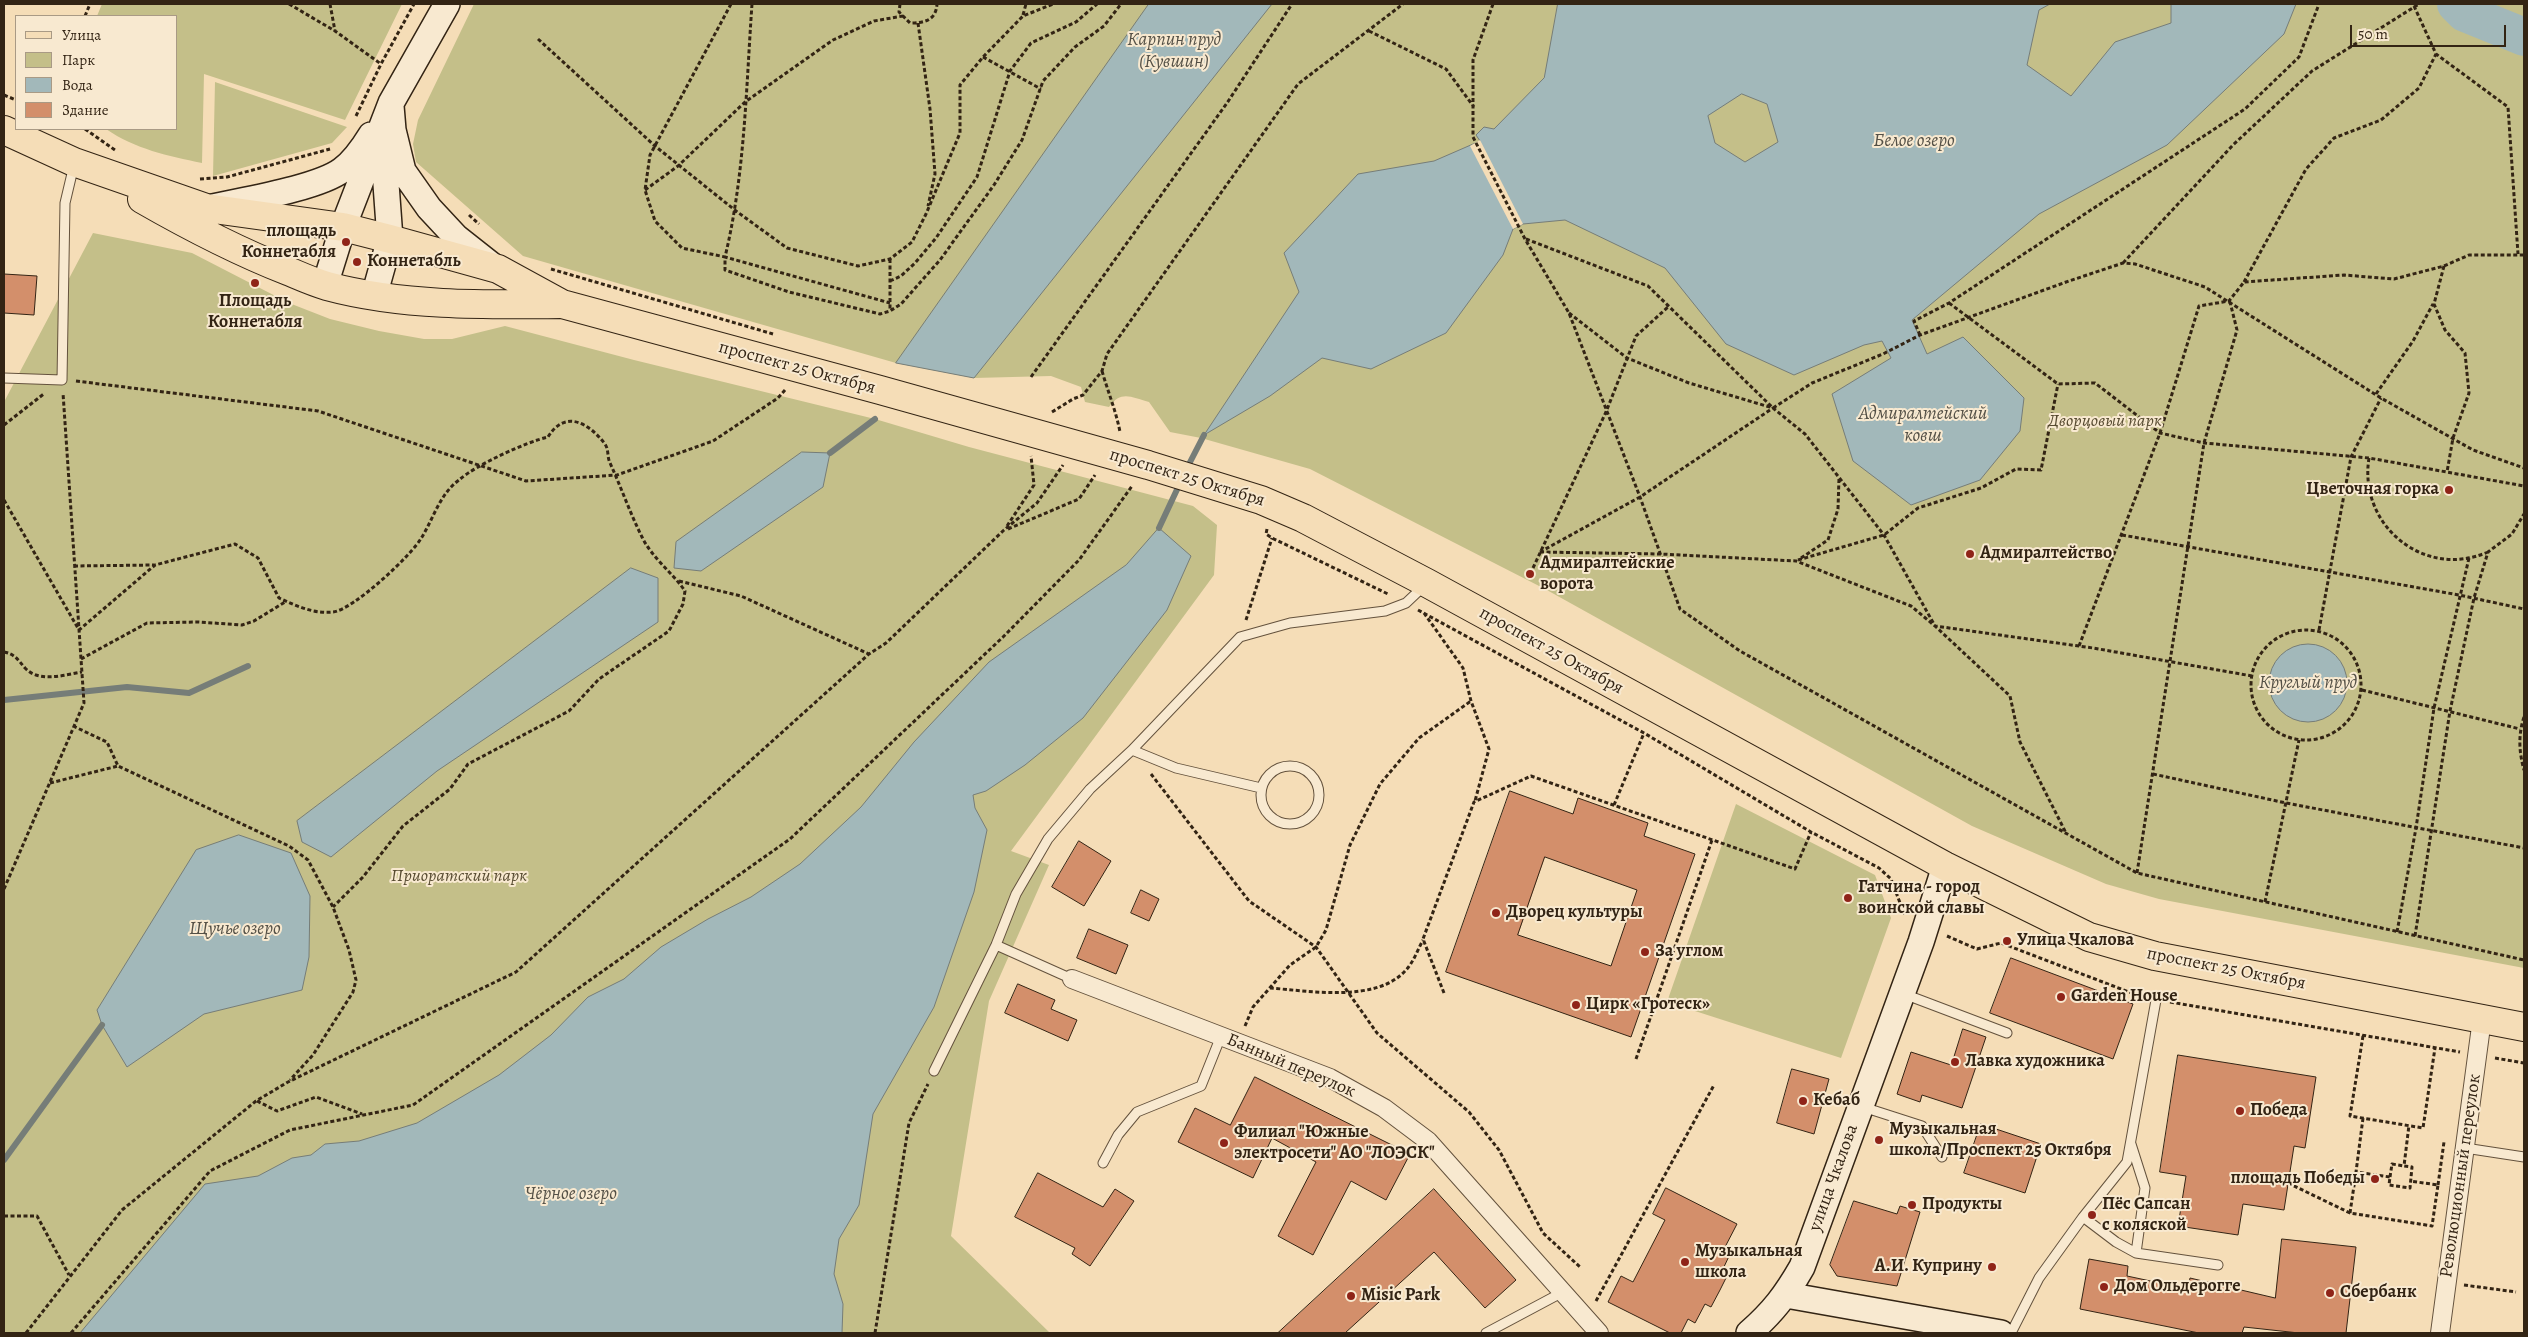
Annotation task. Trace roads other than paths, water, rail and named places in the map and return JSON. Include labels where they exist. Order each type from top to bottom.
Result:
[{"type":"main road","points":[[206,208],[316,182],[341,170],[362,150],[447,4]]},
{"type":"main road","points":[[325,285],[343,227],[391,103]]},
{"type":"main road","points":[[374,296],[390,238],[386,184],[391,103]]},
{"type":"main road","points":[[391,103],[393,130],[403,171],[429,208],[456,236],[498,270],[562,304]]},
{"type":"main road","points":[[4,130],[74,162],[200,232],[264,261],[325,285],[374,296],[488,305],[562,304]]},
{"type":"main road","points":[[74,162],[206,208],[343,227],[390,238],[498,270]]},
{"type":"main road","name":"проспект 25 Октября","points":[[562,304],[969,415],[1263,511],[1303,518],[1427,583],[1945,866],[2056,922],[2112,945],[2155,956],[2524,1027]]},
{"type":"main road","name":"улица Чкалова","points":[[1749,1333],[1769,1315],[1786,1295],[1802,1267],[1902,994],[1945,866]]},
{"type":"main road","points":[[1786,1295],[2001,1333]]},
{"type":"street","name":"Банный переулок","points":[[1072,979],[1330,1078],[1392,1114],[1428,1141],[1599,1333]]},
{"type":"street","name":"Революционный переулок","points":[[2440,1333],[2482,1019]]},
{"type":"lane","points":[[4,378],[62,380],[65,203],[74,162]]},
{"type":"lane","points":[[934,1072],[996,945],[1016,894],[1048,839],[1090,789],[1132,750],[1240,637],[1290,623],[1385,611],[1406,603],[1427,583]]},
{"type":"lane","points":[[1132,750],[1176,768],[1261,788]]},
{"type":"lane","points":[[1285,766],[1301,768],[1314,778],[1320,794],[1315,810],[1303,822],[1287,825],[1271,818],[1262,804],[1261,788],[1270,773],[1285,766]]},
{"type":"lane","points":[[996,945],[1072,979]]},
{"type":"lane","points":[[1902,994],[2007,1033]]},
{"type":"lane","points":[[2011,1333],[2039,1278],[2083,1217],[2127,1162],[2156,1000]]},
{"type":"lane","points":[[1103,1163],[1118,1135],[1137,1112],[1200,1086],[1220,1036]]},
{"type":"lane","points":[[1860,1107],[1922,1126],[1942,1157]]},
{"type":"lane","points":[[2131,1143],[2145,1188],[2136,1254]]},
{"type":"lane","points":[[2464,1148],[2524,1157]]},
{"type":"lane","points":[[2083,1217],[2116,1242],[2136,1254],[2218,1265]]},
{"type":"lane","points":[[1486,1333],[1563,1292]]},
{"type":"water","name":"Карпин пруд (Кувшин)","points":[[1149,4],[1272,4],[974,378],[896,363]]},
{"type":"water","name":"Белое озеро","points":[[1558,4],[2050,4],[2039,10],[2027,65],[2071,96],[2115,42],[2171,23],[2171,4],[2296,4],[2284,34],[2167,145],[2039,214],[1912,320],[1927,354],[1963,337],[2024,398],[2020,431],[1980,480],[1911,505],[1853,461],[1832,394],[1891,358],[1882,341],[1864,345],[1794,375],[1726,344],[1665,268],[1565,220],[1523,224],[1513,229],[1503,255],[1446,333],[1371,369],[1322,358],[1270,396],[1204,435],[1299,292],[1284,253],[1358,174],[1434,161],[1480,141],[1476,135],[1484,127],[1494,129],[1544,78]],"holes":[[[1742,94],[1767,104],[1778,142],[1745,162],[1715,143],[1708,116]]]},
{"type":"water","points":[[802,452],[830,453],[823,487],[701,571],[674,568],[676,542]]},
{"type":"water","name":"Чёрное озеро","points":[[1159,528],[1191,556],[1167,610],[1083,718],[1025,765],[986,791],[973,795],[975,808],[987,830],[974,892],[934,1007],[873,1114],[859,1205],[839,1239],[834,1274],[843,1304],[842,1333],[80,1333],[205,1184],[258,1176],[292,1158],[311,1155],[325,1144],[359,1141],[417,1123],[499,1075],[551,1035],[588,997],[624,979],[661,947],[708,919],[751,897],[800,864],[861,807],[914,742],[989,662],[1126,565]]},
{"type":"water","points":[[631,568],[658,578],[658,622],[437,771],[331,857],[302,842],[297,821]]},
{"type":"water","name":"Круглый пруд","points":[[2308,644],[2323,647],[2335,656],[2344,668],[2347,683],[2344,698],[2335,710],[2323,719],[2308,722],[2293,719],[2281,710],[2272,698],[2269,683],[2272,668],[2281,656],[2293,647]]},
{"type":"water","name":"Щучье озеро","points":[[239,835],[291,853],[310,896],[309,957],[302,990],[204,1014],[127,1067],[102,1025],[97,1010],[196,850]]},
{"type":"waterway","points":[[2456,4],[2465,13],[2524,37]]},
{"type":"waterway","points":[[830,453],[875,419]]},
{"type":"waterway","points":[[1186,470],[1204,435]]},
{"type":"waterway","points":[[1159,528],[1181,481]]},
{"type":"waterway","points":[[4,700],[127,687],[189,693],[248,666]]},
{"type":"waterway","points":[[4,1160],[102,1025]]},
{"type":"place","name":"площадь Коннетабля","points":[[346,242]]},
{"type":"place","name":"Коннетабль","points":[[357,262]]},
{"type":"place","name":"Площадь Коннетабля","points":[[255,283]]},
{"type":"place","name":"Цветочная горка","points":[[2449,490]]},
{"type":"place","name":"Адмиралтейство","points":[[1970,554]]},
{"type":"place","name":"Адмиралтейские ворота","points":[[1530,574]]},
{"type":"place","name":"Гатчина - город воинской славы","points":[[1848,898]]},
{"type":"place","name":"Дворец культуры","points":[[1496,913]]},
{"type":"place","name":"Улица Чкалова","points":[[2007,941]]},
{"type":"place","name":"За углом","points":[[1645,952]]},
{"type":"place","name":"Garden House","points":[[2061,997]]},
{"type":"place","name":"Цирк «Гротеск»","points":[[1576,1005]]},
{"type":"place","name":"Лавка художника","points":[[1955,1062]]},
{"type":"place","name":"Кебаб","points":[[1803,1101]]},
{"type":"place","name":"Победа","points":[[2240,1111]]},
{"type":"place","name":"Музыкальная школа/Проспект 25 Октября","points":[[1879,1140]]},
{"type":"place","name":"Филиал \"Южные электросети\" АО \"ЛОЭСК\"","points":[[1224,1143]]},
{"type":"place","name":"площадь Победы","points":[[2375,1179]]},
{"type":"place","name":"Продукты","points":[[1912,1205]]},
{"type":"place","name":"Пёс Сапсан с коляской","points":[[2092,1215]]},
{"type":"place","name":"Музыкальная школа","points":[[1685,1262]]},
{"type":"place","name":"А.И. Куприну","points":[[1992,1267]]},
{"type":"place","name":"Дом Ольдерогге","points":[[2104,1287]]},
{"type":"place","name":"Сбербанк","points":[[2330,1293]]},
{"type":"place","name":"Misic Park","points":[[1351,1296]]},
{"type":"water label","name":"Адмиралтейский ковш","points":[[1923,425]]},
{"type":"park label","name":"Дворцовый парк","points":[[2105,422]]},
{"type":"park label","name":"Приоратский парк","points":[[459,877]]}]
